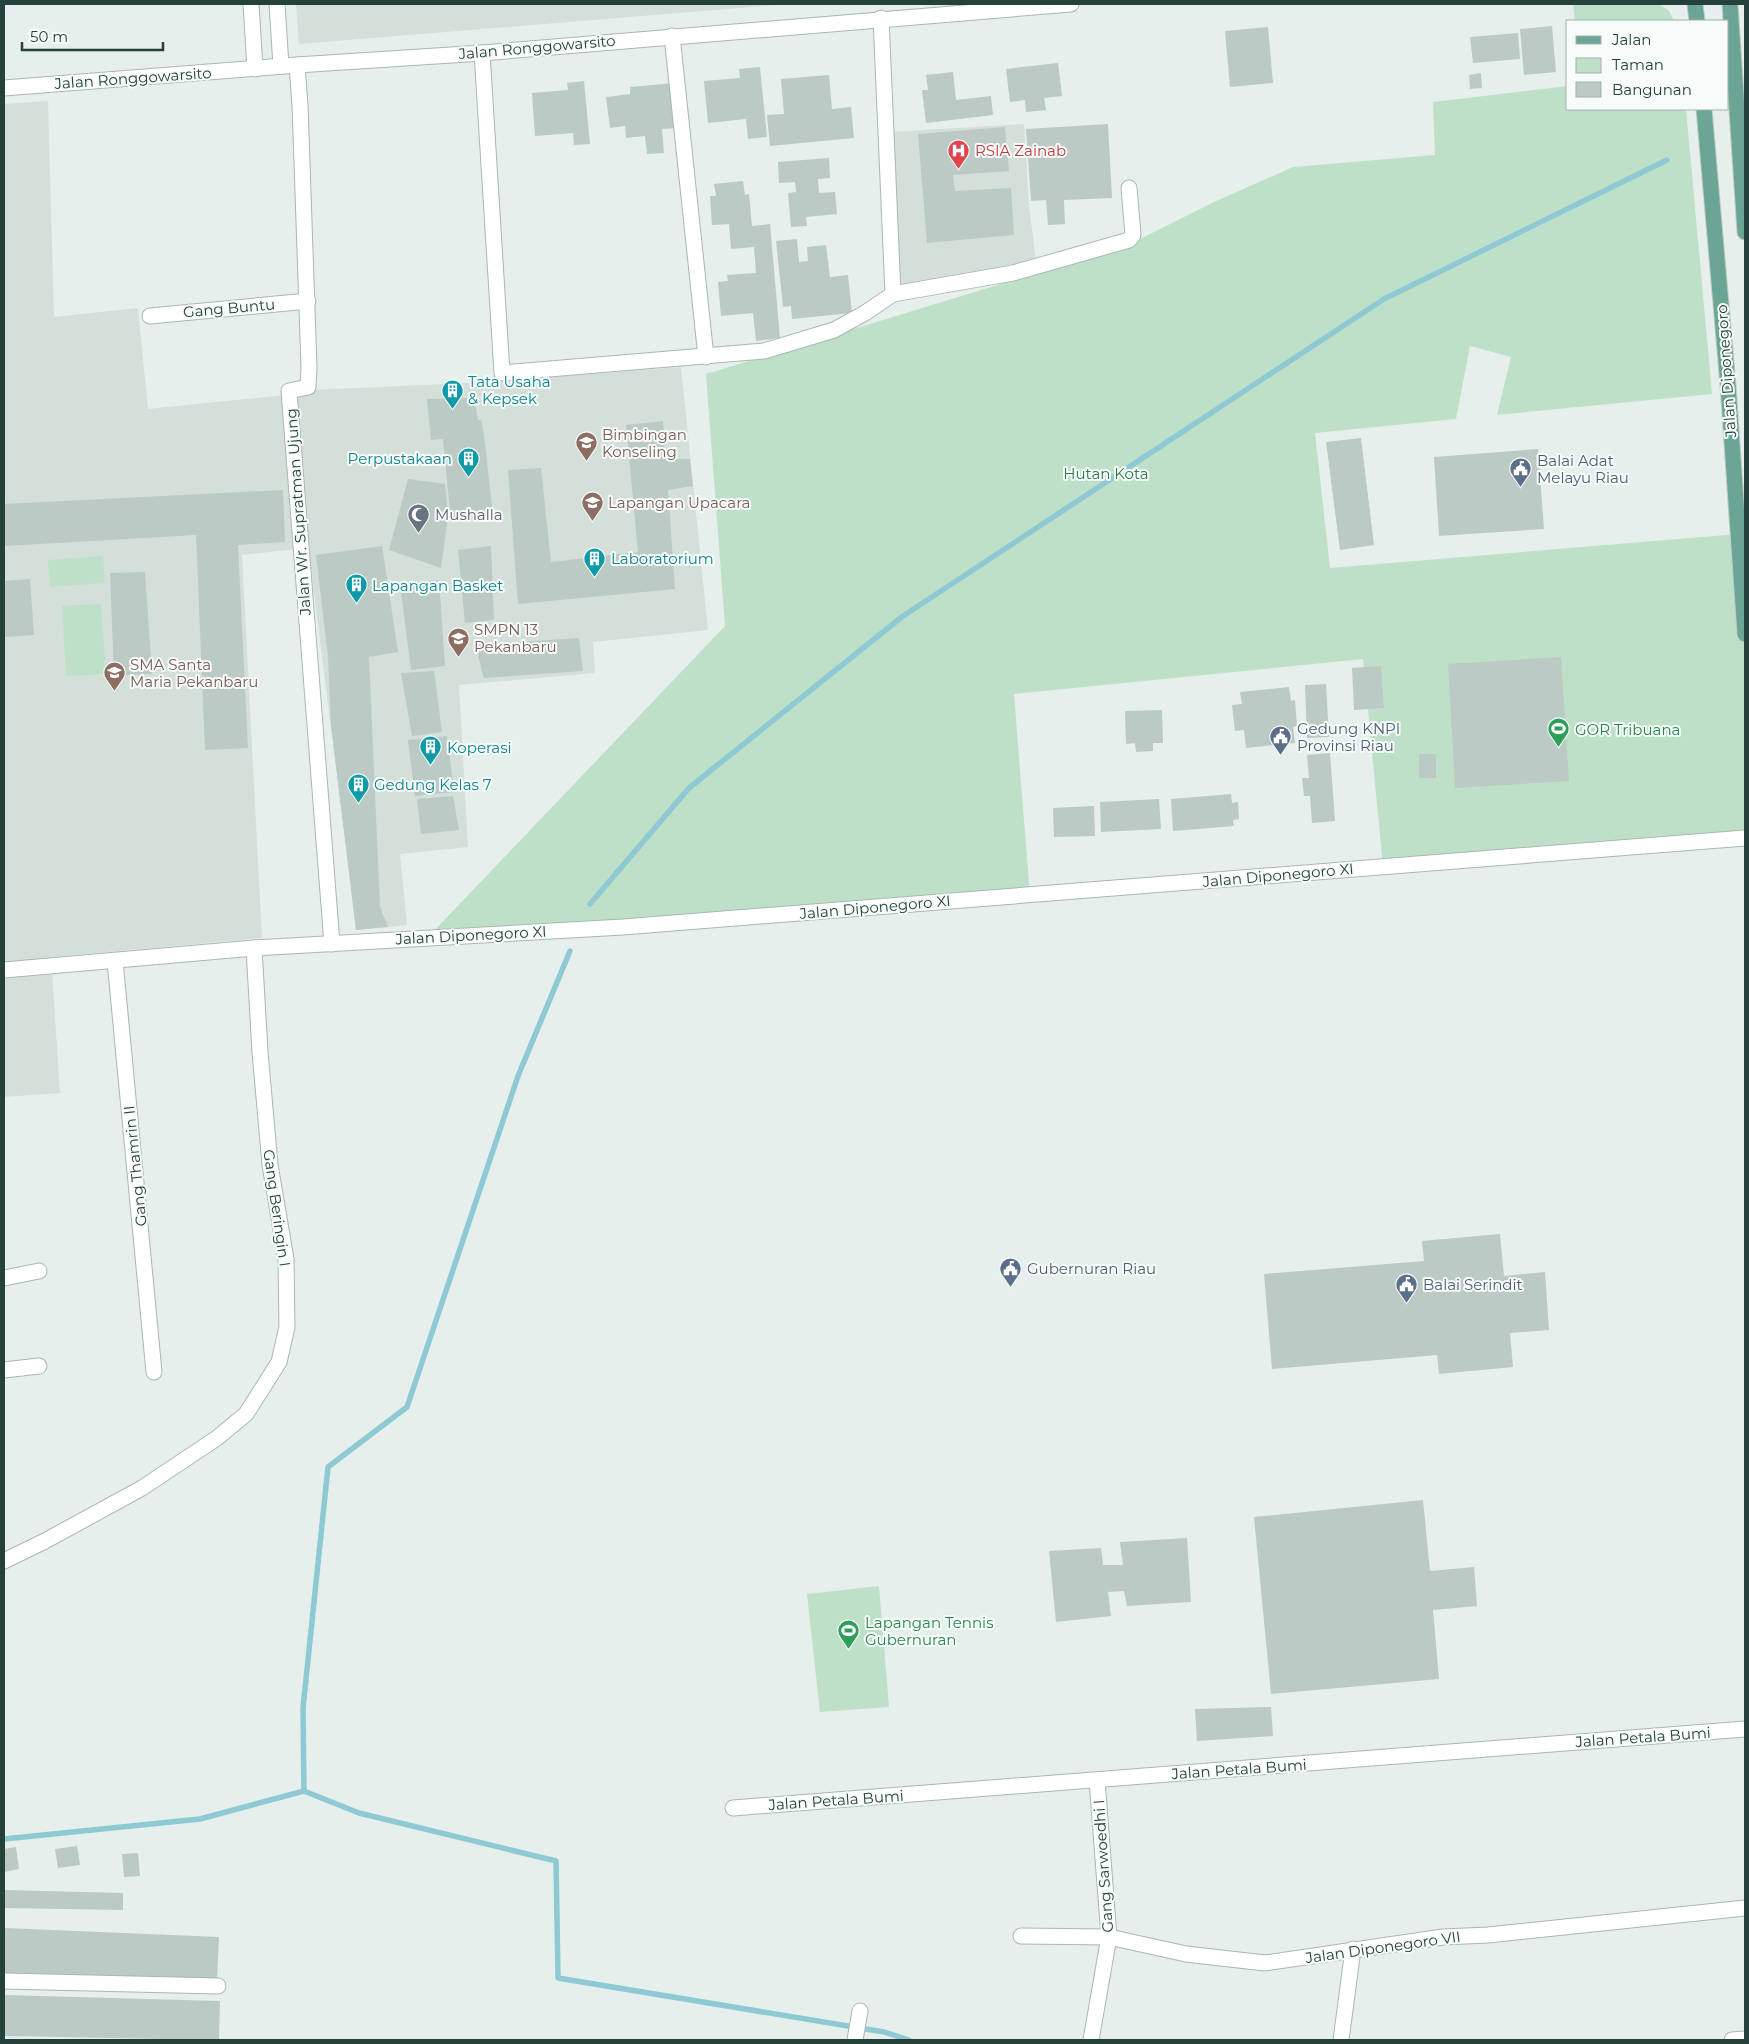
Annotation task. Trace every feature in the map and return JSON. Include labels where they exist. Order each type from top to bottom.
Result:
[{"type":"main road","points":[[1696,4],[1696,20]]},
{"type":"main road","points":[[1730,4],[1745,232]]},
{"type":"main road","name":"Jalan Diponegoro","points":[[1704,110],[1728,385],[1745,634]]},
{"type":"street","points":[[251,4],[255,68]]},
{"type":"street","points":[[277,4],[281,66]]},
{"type":"street","name":"Jalan Ronggowarsito","points":[[4,88],[281,66],[482,53],[881,18],[1071,4]]},
{"type":"street","points":[[1687,4],[1695,20]]},
{"type":"street","points":[[881,18],[893,294]]},
{"type":"street","points":[[672,36],[706,357]]},
{"type":"street","points":[[482,53],[502,373],[764,352],[834,330],[865,313],[893,294],[1013,273],[1129,240],[1133,235],[1129,188]]},
{"type":"street","name":"Jalan Wr. Supratman Ujung","points":[[297,65],[308,301],[308,386],[289,391],[332,944]]},
{"type":"street","name":"Gang Buntu","points":[[150,316],[308,301]]},
{"type":"street","name":"Jalan Diponegoro XI","points":[[4,970],[254,948],[623,927],[1745,838]]},
{"type":"street","name":"Gang Beringin I","points":[[4,1561],[142,1488],[217,1438],[246,1414],[279,1362],[287,1327],[286,1259],[270,1165],[260,1052],[254,948]]},
{"type":"street","name":"Gang Thamrin II","points":[[115,961],[154,1372]]},
{"type":"street","points":[[4,1278],[39,1271]]},
{"type":"street","points":[[4,1370],[39,1366]]},
{"type":"street","name":"Jalan Petala Bumi","points":[[734,1808],[1745,1729]]},
{"type":"street","name":"Gang Sarwoedhi I","points":[[1091,2040],[1109,1937],[1097,1780]]},
{"type":"street","name":"Jalan Diponegoro VII","points":[[1021,1936],[1109,1937],[1186,1954],[1265,1963],[1296,1960],[1353,1949],[1442,1937],[1488,1935],[1745,1908]]},
{"type":"street","points":[[1341,2040],[1353,1949]]},
{"type":"street","points":[[4,1982],[218,1986]]},
{"type":"street","points":[[855,2040],[860,2011]]},
{"type":"street","points":[[1732,2040],[1745,2039]]},
{"type":"shaded area","points":[[296,4],[789,4],[299,44]]},
{"type":"shaded area","points":[[48,101],[54,317],[138,308],[148,409],[286,395],[296,549],[242,555],[262,938],[51,957],[60,1093],[4,1097],[4,104]]},
{"type":"shaded area","name":"RSIA Zainab","points":[[1024,124],[1029,206],[1036,261],[900,286],[889,132]]},
{"type":"shaded area","name":"SMPN 13 Pekanbaru","points":[[681,367],[708,630],[593,642],[595,673],[459,685],[468,847],[400,854],[407,925],[356,930],[289,391],[489,382]]},
{"type":"green space","points":[[1573,4],[1659,4],[1669,11],[1674,20],[1575,20]]},
{"type":"green space","name":"Hutan Kota","points":[[1566,86],[1566,110],[1686,110],[1712,394],[1497,415],[1511,357],[1470,346],[1456,419],[1315,433],[1330,568],[1738,534],[1745,636],[1745,838],[1383,866],[1363,659],[1014,694],[1030,896],[429,936],[725,626],[706,374],[1128,245],[1214,202],[1293,167],[1435,155],[1433,102]]},
{"type":"green space","points":[[103,556],[105,583],[50,587],[48,560]]},
{"type":"green space","points":[[101,604],[106,674],[66,676],[62,606]]},
{"type":"green space","name":"Lapangan Tennis Gubernuran","points":[[879,1586],[889,1707],[820,1712],[807,1594]]},
{"type":"building","points":[[1552,26],[1556,72],[1524,75],[1520,29]]},
{"type":"building","points":[[1268,27],[1273,83],[1230,87],[1225,31]]},
{"type":"building","points":[[1518,33],[1520,59],[1473,63],[1470,37]]},
{"type":"building","points":[[1058,63],[1062,96],[1044,98],[1046,110],[1026,112],[1025,100],[1010,102],[1006,69]]},
{"type":"building","points":[[760,67],[767,137],[748,139],[746,119],[708,123],[704,81],[740,78],[739,69]]},
{"type":"building","points":[[953,72],[956,100],[991,96],[993,115],[926,123],[922,90],[928,90],[926,75]]},
{"type":"building","points":[[1481,73],[1482,88],[1470,89],[1469,75]]},
{"type":"building","points":[[829,75],[832,109],[851,107],[854,138],[770,146],[767,115],[784,114],[781,79]]},
{"type":"building","points":[[584,81],[590,144],[574,145],[573,133],[535,136],[532,93],[568,90],[567,83]]},
{"type":"building","points":[[674,83],[679,128],[662,129],[664,153],[647,154],[645,136],[626,138],[625,126],[610,128],[606,97],[630,94],[630,87]]},
{"type":"building","points":[[1108,124],[1112,198],[1064,200],[1065,224],[1048,225],[1046,200],[1031,201],[1026,129]]},
{"type":"building","points":[[1005,127],[1009,171],[953,175],[955,191],[1011,188],[1014,235],[927,243],[918,134]]},
{"type":"building","points":[[829,158],[830,178],[818,179],[819,193],[835,192],[837,214],[806,217],[807,226],[791,227],[788,193],[796,192],[795,182],[779,183],[778,162]]},
{"type":"building","points":[[743,181],[745,195],[749,194],[752,226],[770,224],[780,338],[756,341],[753,313],[721,316],[718,282],[728,281],[727,275],[756,273],[754,247],[731,249],[729,224],[712,225],[710,196],[716,196],[714,184]]},
{"type":"building","points":[[797,239],[799,262],[808,261],[807,247],[826,245],[830,277],[848,275],[852,313],[792,319],[791,306],[783,307],[776,241]]},
{"type":"building","name":"Perpustakaan","points":[[474,398],[478,420],[481,420],[484,435],[493,516],[451,521],[443,439],[431,440],[427,399]]},
{"type":"building","points":[[663,421],[665,459],[690,459],[693,486],[668,490],[675,589],[518,604],[508,470],[541,468],[551,562],[638,552],[626,425]]},
{"type":"building","points":[[1361,438],[1374,545],[1340,550],[1326,442]]},
{"type":"building","points":[[1538,449],[1544,529],[1439,536],[1434,457]]},
{"type":"building","name":"Mushalla","points":[[408,479],[445,484],[448,516],[441,568],[389,550]]},
{"type":"building","points":[[283,490],[285,542],[238,545],[248,748],[205,750],[196,535],[4,546],[4,504]]},
{"type":"building","points":[[382,546],[398,652],[369,657],[380,907],[388,927],[356,930],[331,724],[328,657],[316,555]]},
{"type":"building","points":[[491,546],[494,620],[465,623],[458,550]]},
{"type":"building","points":[[145,572],[152,674],[114,676],[110,573]]},
{"type":"building","points":[[30,579],[34,635],[4,637],[4,581]]},
{"type":"building","points":[[439,580],[445,666],[411,670],[400,584]]},
{"type":"building","points":[[579,638],[583,671],[484,678],[475,645]]},
{"type":"building","points":[[1561,657],[1569,781],[1455,788],[1448,664]]},
{"type":"building","points":[[1381,666],[1384,708],[1354,710],[1352,668]]},
{"type":"building","points":[[434,671],[442,732],[412,736],[401,673]]},
{"type":"building","points":[[1326,684],[1329,737],[1307,738],[1305,685]]},
{"type":"building","points":[[1289,687],[1291,701],[1295,700],[1297,726],[1293,727],[1295,743],[1246,748],[1244,730],[1235,731],[1232,705],[1242,704],[1240,692]]},
{"type":"building","points":[[1162,710],[1163,743],[1153,743],[1153,751],[1136,752],[1135,743],[1126,744],[1125,711]]},
{"type":"building","name":"Koperasi","points":[[447,736],[454,792],[415,796],[408,740]]},
{"type":"building","points":[[1330,753],[1335,821],[1312,823],[1310,796],[1304,796],[1302,778],[1309,778],[1307,755]]},
{"type":"building","points":[[1419,754],[1436,754],[1436,778],[1419,778]]},
{"type":"building","points":[[1231,794],[1232,803],[1238,802],[1239,819],[1233,820],[1234,826],[1173,831],[1171,799]]},
{"type":"building","points":[[453,796],[459,830],[421,834],[417,799]]},
{"type":"building","points":[[1159,799],[1161,829],[1101,832],[1100,802]]},
{"type":"building","points":[[1094,806],[1095,836],[1054,837],[1053,808]]},
{"type":"building","name":"Balai Serindit","points":[[1500,1234],[1504,1276],[1545,1272],[1549,1330],[1510,1333],[1513,1367],[1439,1374],[1437,1355],[1272,1369],[1264,1274],[1424,1261],[1422,1241]]},
{"type":"building","points":[[1423,1500],[1430,1571],[1474,1567],[1477,1606],[1433,1610],[1439,1679],[1271,1694],[1254,1517]]},
{"type":"building","points":[[1187,1538],[1191,1602],[1127,1606],[1124,1591],[1108,1592],[1111,1616],[1056,1622],[1049,1551],[1101,1548],[1103,1565],[1123,1565],[1120,1542]]},
{"type":"building","points":[[1271,1707],[1273,1736],[1197,1741],[1195,1709]]},
{"type":"building","points":[[77,1846],[80,1865],[58,1868],[55,1849]]},
{"type":"building","points":[[16,1847],[19,1869],[4,1872],[4,1849]]},
{"type":"building","points":[[138,1853],[140,1876],[124,1877],[122,1854]]},
{"type":"building","points":[[4,1890],[123,1893],[123,1910],[4,1908]]},
{"type":"building","points":[[5,1928],[219,1937],[217,1981],[4,1973]]},
{"type":"building","points":[[4,1995],[220,2001],[219,2040],[4,2036]]},
{"type":"waterway","points":[[590,904],[689,788],[903,616],[1384,299],[1667,160]]},
{"type":"waterway","points":[[304,1791],[303,1708],[328,1467],[407,1407],[518,1076],[570,951]]},
{"type":"waterway","points":[[4,1839],[200,1819],[304,1791],[359,1813],[556,1861],[558,1978],[884,2032],[909,2040]]},
{"type":"place","name":"RSIA Zainab","points":[[959,169]]},
{"type":"place","name":"Tata Usaha & Kepsek","points":[[452,409]]},
{"type":"place","name":"Bimbingan Konseling","points":[[586,462]]},
{"type":"place","name":"Perpustakaan","points":[[468,477]]},
{"type":"place","name":"Balai Adat Melayu Riau","points":[[1521,488]]},
{"type":"place","name":"Lapangan Upacara","points":[[592,521]]},
{"type":"place","name":"Mushalla","points":[[419,533]]},
{"type":"place","name":"Laboratorium","points":[[595,577]]},
{"type":"place","name":"Lapangan Basket","points":[[356,604]]},
{"type":"place","name":"SMPN 13 Pekanbaru","points":[[458,657]]},
{"type":"place","name":"SMA Santa Maria Pekanbaru","points":[[114,692]]},
{"type":"place","name":"GOR Tribuana","points":[[1559,748]]},
{"type":"place","name":"Gedung KNPI Provinsi Riau","points":[[1281,756]]},
{"type":"place","name":"Koperasi","points":[[431,766]]},
{"type":"place","name":"Gedung Kelas 7","points":[[358,803]]},
{"type":"place","name":"Gubernuran Riau","points":[[1011,1287]]},
{"type":"place","name":"Balai Serindit","points":[[1407,1303]]},
{"type":"place","name":"Lapangan Tennis Gubernuran","points":[[849,1650]]}]
